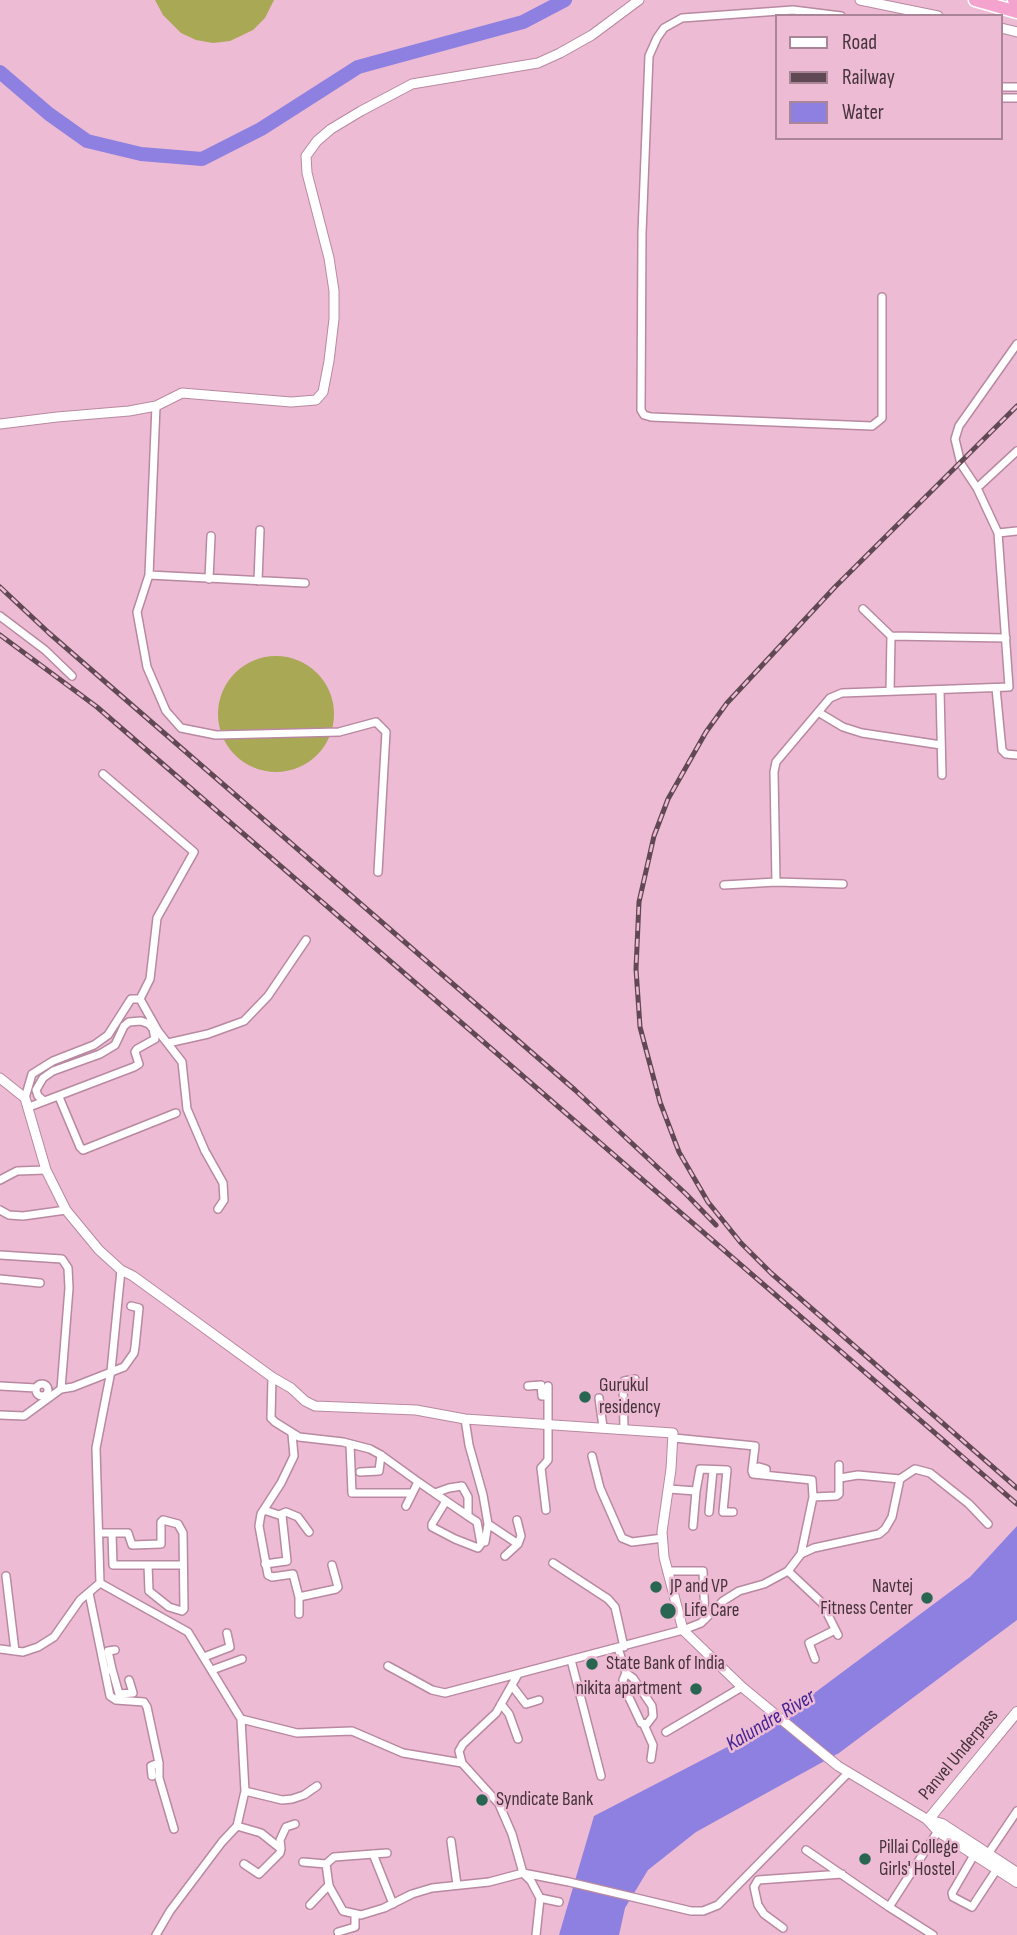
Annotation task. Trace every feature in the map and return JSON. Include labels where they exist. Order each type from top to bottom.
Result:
[{"type":"highway","points":[[975,0],[1017,12]]},
{"type":"main road","name":"Panvel Underpass","points":[[928,1820],[1017,1712]]},
{"type":"main road","points":[[928,1820],[938,1831],[1017,1882]]},
{"type":"main road","points":[[928,1820],[942,1824],[1017,1873]]},
{"type":"street","points":[[0,424],[129,411],[156,406],[182,393],[291,402],[316,400],[323,392],[329,361],[334,290],[329,258],[307,173],[306,156],[317,141],[331,129],[412,84],[538,63],[592,35],[639,0]]},
{"type":"street","points":[[860,0],[928,14]]},
{"type":"street","points":[[825,14],[793,10],[682,18],[664,27],[657,38],[649,56],[642,233],[641,410],[644,415],[651,417],[872,426],[882,418],[882,297]]},
{"type":"street","points":[[776,882],[776,762],[830,698],[842,693],[1013,687],[1006,638],[998,533],[977,488],[961,464],[955,439],[959,426],[1017,344]]},
{"type":"street","points":[[156,406],[149,575],[137,612],[139,636],[147,667],[166,711],[181,727],[216,735],[339,732],[376,722],[386,732],[378,872]]},
{"type":"street","points":[[977,488],[1017,451]]},
{"type":"street","points":[[258,581],[260,530]]},
{"type":"street","points":[[998,533],[1017,531]]},
{"type":"street","points":[[209,579],[211,536]]},
{"type":"street","points":[[149,575],[305,583]]},
{"type":"street","points":[[863,609],[891,636],[1006,638]]},
{"type":"street","points":[[0,616],[45,650],[72,676]]},
{"type":"street","points":[[890,691],[891,636]]},
{"type":"street","points":[[996,688],[1002,750],[1006,754],[1017,755]]},
{"type":"street","points":[[940,690],[942,775]]},
{"type":"street","points":[[818,712],[843,727],[862,733],[941,745]]},
{"type":"street","points":[[103,774],[194,852],[157,918],[150,979],[140,999]]},
{"type":"street","points":[[724,885],[776,882],[843,884]]},
{"type":"street","points":[[167,1043],[219,1031],[244,1021],[268,996],[306,940]]},
{"type":"street","points":[[140,999],[131,999],[108,1035],[94,1045],[53,1061],[33,1074],[27,1103],[46,1170],[66,1210],[99,1250],[121,1270],[315,1406],[416,1410],[466,1419],[673,1433],[663,1538],[667,1571],[683,1630],[742,1687],[838,1766],[928,1820]]},
{"type":"street","points":[[140,999],[182,1062],[187,1109],[205,1151],[223,1183],[223,1200],[218,1209]]},
{"type":"street","points":[[0,1078],[27,1103],[44,1101],[59,1097],[138,1064],[135,1052],[137,1049],[155,1039],[149,1024],[141,1021],[129,1022],[124,1026],[115,1045],[100,1054],[53,1070],[43,1078],[36,1090],[44,1101]]},
{"type":"street","points":[[59,1097],[83,1150],[176,1113]]},
{"type":"street","points":[[0,1180],[17,1171],[46,1170]]},
{"type":"street","points":[[0,1210],[23,1216],[66,1210]]},
{"type":"street","points":[[0,1255],[62,1258],[68,1268],[69,1280],[55,1391],[31,1413],[24,1416],[0,1415]]},
{"type":"street","points":[[100,1584],[96,1448],[111,1371],[121,1270]]},
{"type":"street","points":[[0,1279],[40,1283]]},
{"type":"street","points":[[0,1386],[36,1388],[41,1395],[73,1387],[124,1367],[134,1353],[139,1308],[131,1306]]},
{"type":"street","points":[[272,1377],[271,1418],[292,1434],[350,1444],[381,1455],[468,1516],[479,1526],[481,1544],[478,1548],[432,1527],[446,1501]]},
{"type":"street","points":[[624,1429],[623,1383],[635,1379]]},
{"type":"street","points":[[528,1385],[541,1385],[546,1390],[548,1460],[541,1468],[546,1510]]},
{"type":"street","points":[[599,1398],[603,1427]]},
{"type":"street","points":[[466,1419],[469,1445],[488,1524],[485,1542]]},
{"type":"street","points":[[292,1434],[294,1456],[258,1526],[269,1577],[293,1574],[299,1598],[299,1614]]},
{"type":"street","points":[[674,1438],[759,1447],[752,1471],[762,1475],[812,1480],[814,1497],[802,1554]]},
{"type":"street","points":[[350,1444],[352,1493],[411,1493]]},
{"type":"street","points":[[360,1472],[379,1471],[381,1455]]},
{"type":"street","points":[[592,1455],[600,1488],[622,1538],[632,1542],[663,1538]]},
{"type":"street","points":[[814,1497],[839,1494],[839,1465]]},
{"type":"street","points":[[693,1526],[700,1469],[728,1472],[723,1512]]},
{"type":"street","points":[[840,1478],[858,1475],[900,1479],[915,1469],[930,1473],[988,1524]]},
{"type":"street","points":[[709,1512],[713,1470]]},
{"type":"street","points":[[387,1666],[432,1690],[445,1693],[683,1630],[705,1619],[723,1601],[739,1591],[764,1584],[788,1571],[802,1554],[814,1548],[879,1534],[885,1530],[892,1517],[900,1479]]},
{"type":"street","points":[[406,1506],[418,1482]]},
{"type":"street","points":[[435,1493],[462,1486],[468,1497],[468,1516]]},
{"type":"street","points":[[669,1489],[696,1491]]},
{"type":"street","points":[[264,1510],[282,1515],[286,1512],[298,1517],[309,1532]]},
{"type":"street","points":[[694,1512],[733,1512]]},
{"type":"street","points":[[265,1564],[287,1561],[282,1515]]},
{"type":"street","points":[[99,1533],[128,1533],[132,1545],[161,1544],[161,1522],[163,1520],[178,1524],[183,1533],[182,1611],[169,1607],[149,1591],[147,1565]]},
{"type":"street","points":[[505,1556],[518,1544],[521,1536],[517,1520]]},
{"type":"street","points":[[488,1524],[518,1544]]},
{"type":"street","points":[[112,1533],[113,1565]]},
{"type":"street","points":[[553,1563],[608,1599],[615,1607],[626,1673],[623,1680],[625,1689],[653,1745],[651,1759]]},
{"type":"street","points":[[100,1565],[183,1565]]},
{"type":"street","points":[[299,1598],[336,1589],[338,1587],[332,1566]]},
{"type":"street","points":[[667,1571],[702,1571],[705,1619]]},
{"type":"street","points":[[788,1571],[822,1603],[836,1632],[809,1643],[815,1659]]},
{"type":"street","points":[[6,1576],[15,1651]]},
{"type":"street","points":[[0,1649],[23,1652],[54,1637],[80,1600],[100,1584]]},
{"type":"street","points":[[100,1584],[126,1601],[188,1632],[215,1669],[241,1719],[245,1791],[237,1826],[170,1911],[156,1935]]},
{"type":"street","points":[[89,1593],[108,1670],[122,1679],[132,1694],[120,1695],[106,1680]]},
{"type":"street","points":[[204,1657],[231,1646],[227,1633]]},
{"type":"street","points":[[106,1680],[108,1652],[115,1650]]},
{"type":"street","points":[[213,1654],[215,1669]]},
{"type":"street","points":[[215,1669],[242,1659]]},
{"type":"street","points":[[571,1660],[601,1776]]},
{"type":"street","points":[[626,1673],[633,1678],[652,1706],[653,1716],[644,1725]]},
{"type":"street","points":[[517,1675],[513,1687],[492,1718],[460,1748],[462,1763],[499,1804],[512,1834],[523,1873],[531,1881],[540,1898],[536,1935]]},
{"type":"street","points":[[106,1680],[122,1679]]},
{"type":"street","points":[[122,1679],[113,1688],[110,1696],[116,1700],[144,1702],[147,1707],[155,1765],[174,1829]]},
{"type":"street","points":[[513,1687],[526,1704],[539,1700]]},
{"type":"street","points":[[666,1732],[742,1687]]},
{"type":"street","points":[[501,1704],[509,1714],[518,1739]]},
{"type":"street","points":[[241,1719],[297,1733],[352,1731],[403,1753],[462,1763]]},
{"type":"street","points":[[149,1756],[155,1765],[152,1776]]},
{"type":"street","points":[[326,1864],[331,1889],[343,1911],[355,1915],[393,1904],[412,1894],[489,1882],[523,1873],[691,1911],[703,1910],[718,1905],[848,1773]]},
{"type":"street","points":[[245,1791],[282,1800],[311,1792],[317,1786]]},
{"type":"street","points":[[988,1854],[1017,1811]]},
{"type":"street","points":[[244,1864],[259,1874],[280,1853],[280,1840],[286,1827],[295,1824]]},
{"type":"street","points":[[237,1826],[261,1833],[281,1849]]},
{"type":"street","points":[[889,1906],[938,1831]]},
{"type":"street","points":[[451,1842],[457,1885]]},
{"type":"street","points":[[806,1850],[933,1935]]},
{"type":"street","points":[[303,1863],[326,1864],[334,1857],[387,1853]]},
{"type":"street","points":[[373,1854],[393,1904]]},
{"type":"street","points":[[974,1854],[952,1893],[953,1897],[972,1907],[997,1869]]},
{"type":"street","points":[[783,1928],[764,1914],[758,1905],[754,1887],[758,1880],[842,1874]]},
{"type":"street","points":[[310,1905],[331,1889],[343,1890]]},
{"type":"street","points":[[540,1898],[559,1902]]},
{"type":"street","points":[[338,1932],[355,1927],[355,1915]]},
{"type":"shaded area","points":[[155,0],[274,0],[265,18],[253,30],[230,41],[213,43],[196,40],[181,33],[163,15]]},
{"type":"shaded area","points":[[276,656],[298,660],[317,673],[330,692],[334,714],[330,736],[317,755],[298,768],[276,772],[254,768],[235,755],[222,736],[218,714],[222,692],[235,673],[254,660]]},
{"type":"water","points":[[1017,1526],[1017,1620],[839,1753],[696,1832],[648,1870],[625,1908],[619,1935],[559,1935],[594,1816],[762,1729],[797,1706],[970,1577]]},
{"type":"waterway","points":[[0,72],[49,114],[87,141],[141,154],[202,159],[261,129],[358,67],[523,22],[565,0]]},
{"type":"railway","points":[[1017,406],[835,587],[727,703],[706,732],[668,799],[654,836],[639,902],[636,969],[640,1027],[660,1102],[679,1152],[708,1202],[741,1243],[771,1273],[1017,1488]]},
{"type":"railway","points":[[0,587],[49,633],[575,1090],[716,1225]]},
{"type":"railway","points":[[0,635],[97,707],[1017,1504]]},
{"type":"place","name":"Gurukul residency","points":[[585,1397]]},
{"type":"place","name":"JP and VP","points":[[656,1587]]},
{"type":"place","name":"Navtej Fitness Center","points":[[927,1598]]},
{"type":"place","name":"Life Care","points":[[668,1611]]},
{"type":"place","name":"State Bank of India","points":[[592,1664]]},
{"type":"place","name":"nikita apartment","points":[[696,1689]]},
{"type":"place","name":"Syndicate Bank","points":[[482,1800]]},
{"type":"place","name":"Pillai College Girls' Hostel","points":[[865,1859]]},
{"type":"water label","name":"Kalundre River","points":[[771,1721]]}]
